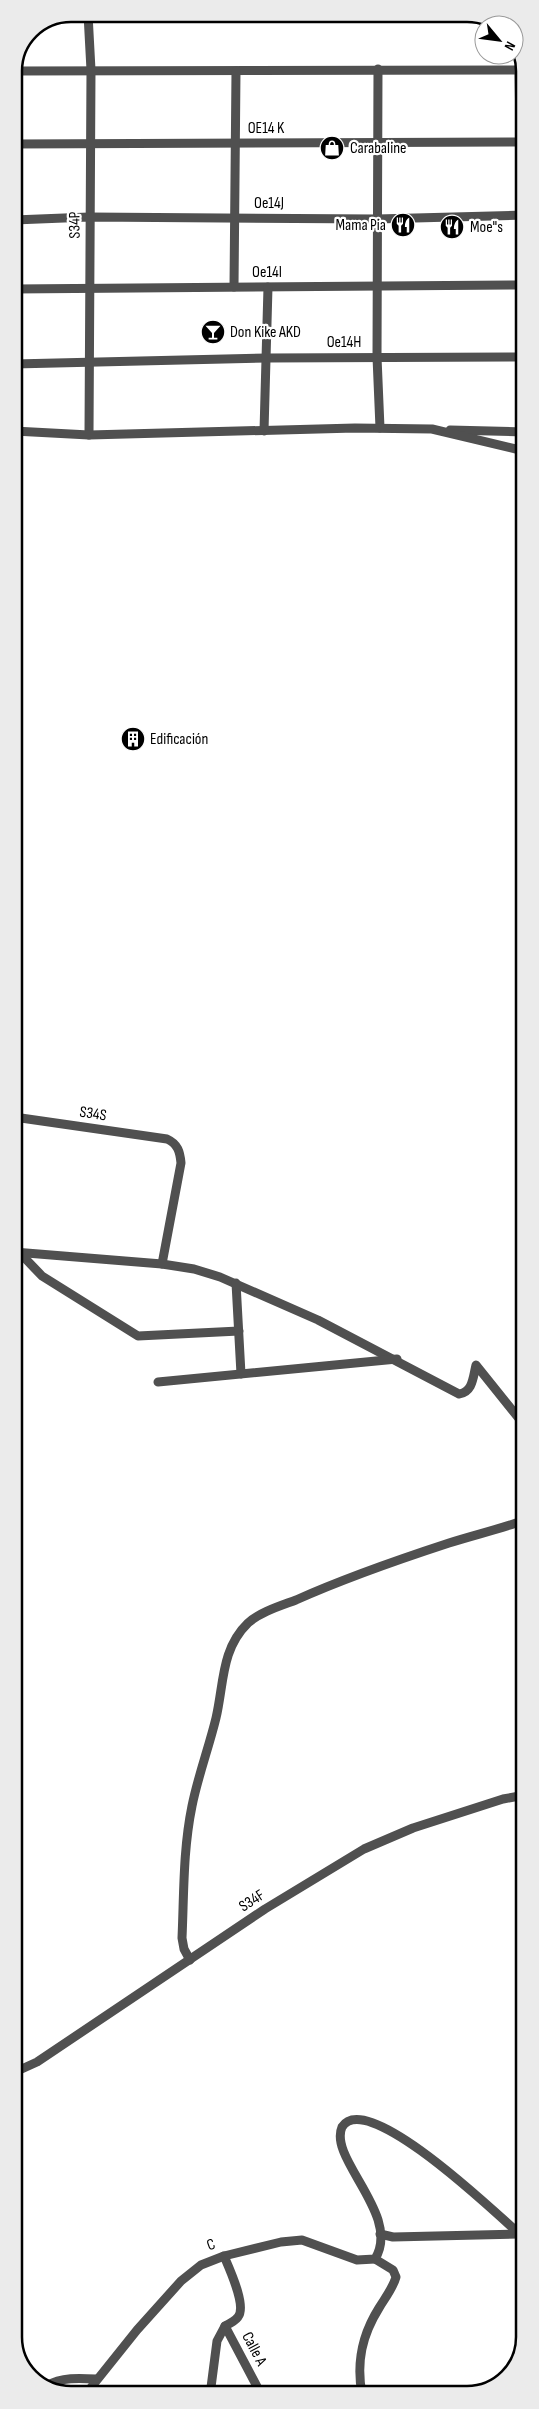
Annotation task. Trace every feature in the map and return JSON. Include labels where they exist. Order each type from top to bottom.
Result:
[{"type":"street","name":"S34P","points":[[88,22],[91,70],[89,435]]},
{"type":"street","points":[[378,69],[376,142],[377,357],[380,428]]},
{"type":"street","points":[[22,71],[516,70]]},
{"type":"street","points":[[234,287],[236,71]]},
{"type":"street","name":"OE14 K","points":[[22,144],[516,142]]},
{"type":"street","name":"Oe14J","points":[[22,220],[89,217],[377,219],[516,215]]},
{"type":"street","name":"Oe14I","points":[[22,289],[516,285]]},
{"type":"street","points":[[264,431],[268,287]]},
{"type":"street","name":"Oe14H","points":[[22,364],[267,358],[516,357]]},
{"type":"street","points":[[22,431],[89,435],[380,428],[516,432]]},
{"type":"street","points":[[432,429],[516,450]]},
{"type":"street","name":"S34S","points":[[22,1118],[167,1139],[179,1149],[181,1163],[162,1264]]},
{"type":"street","points":[[22,1253],[162,1264],[194,1269],[236,1283],[318,1320],[397,1359],[459,1394],[470,1388],[476,1366],[516,1415]]},
{"type":"street","points":[[22,1258],[42,1276],[138,1336],[239,1331]]},
{"type":"street","points":[[236,1283],[241,1374]]},
{"type":"street","points":[[158,1382],[397,1359]]},
{"type":"street","points":[[190,1960],[184,1949],[182,1938],[183,1882],[188,1829],[199,1776],[216,1718],[225,1664],[230,1647],[240,1632],[250,1621],[261,1614],[314,1591],[449,1543],[516,1523]]},
{"type":"street","name":"S34F","points":[[22,2069],[37,2062],[265,1910],[364,1849],[413,1828],[503,1799],[516,1797]]},
{"type":"street","points":[[362,2386],[360,2353],[362,2342],[368,2327],[396,2277],[393,2270],[375,2259],[380,2248],[378,2216],[352,2170],[340,2139],[342,2126],[350,2120],[365,2120],[380,2124],[411,2143],[516,2232]]},
{"type":"street","points":[[380,2234],[393,2237],[516,2237]]},
{"type":"street","name":"C","points":[[91,2386],[181,2281],[201,2265],[224,2256],[281,2242],[302,2240],[358,2260],[375,2259]]},
{"type":"street","points":[[224,2256],[234,2278],[241,2308],[238,2317],[225,2326]]},
{"type":"street","name":"Calle A","points":[[225,2326],[257,2386]]},
{"type":"street","name":"Calle A","points":[[211,2386],[217,2341],[225,2326]]},
{"type":"street","points":[[53,2383],[73,2378],[96,2379]]},
{"type":"place","name":"Carabaline","points":[[332,148]]},
{"type":"place","name":"Mama Pia","points":[[403,225]]},
{"type":"place","name":"Moe\"s","points":[[452,227]]},
{"type":"place","name":"Don Kike AKD","points":[[213,332]]},
{"type":"place","name":"Edificación","points":[[133,739]]}]
